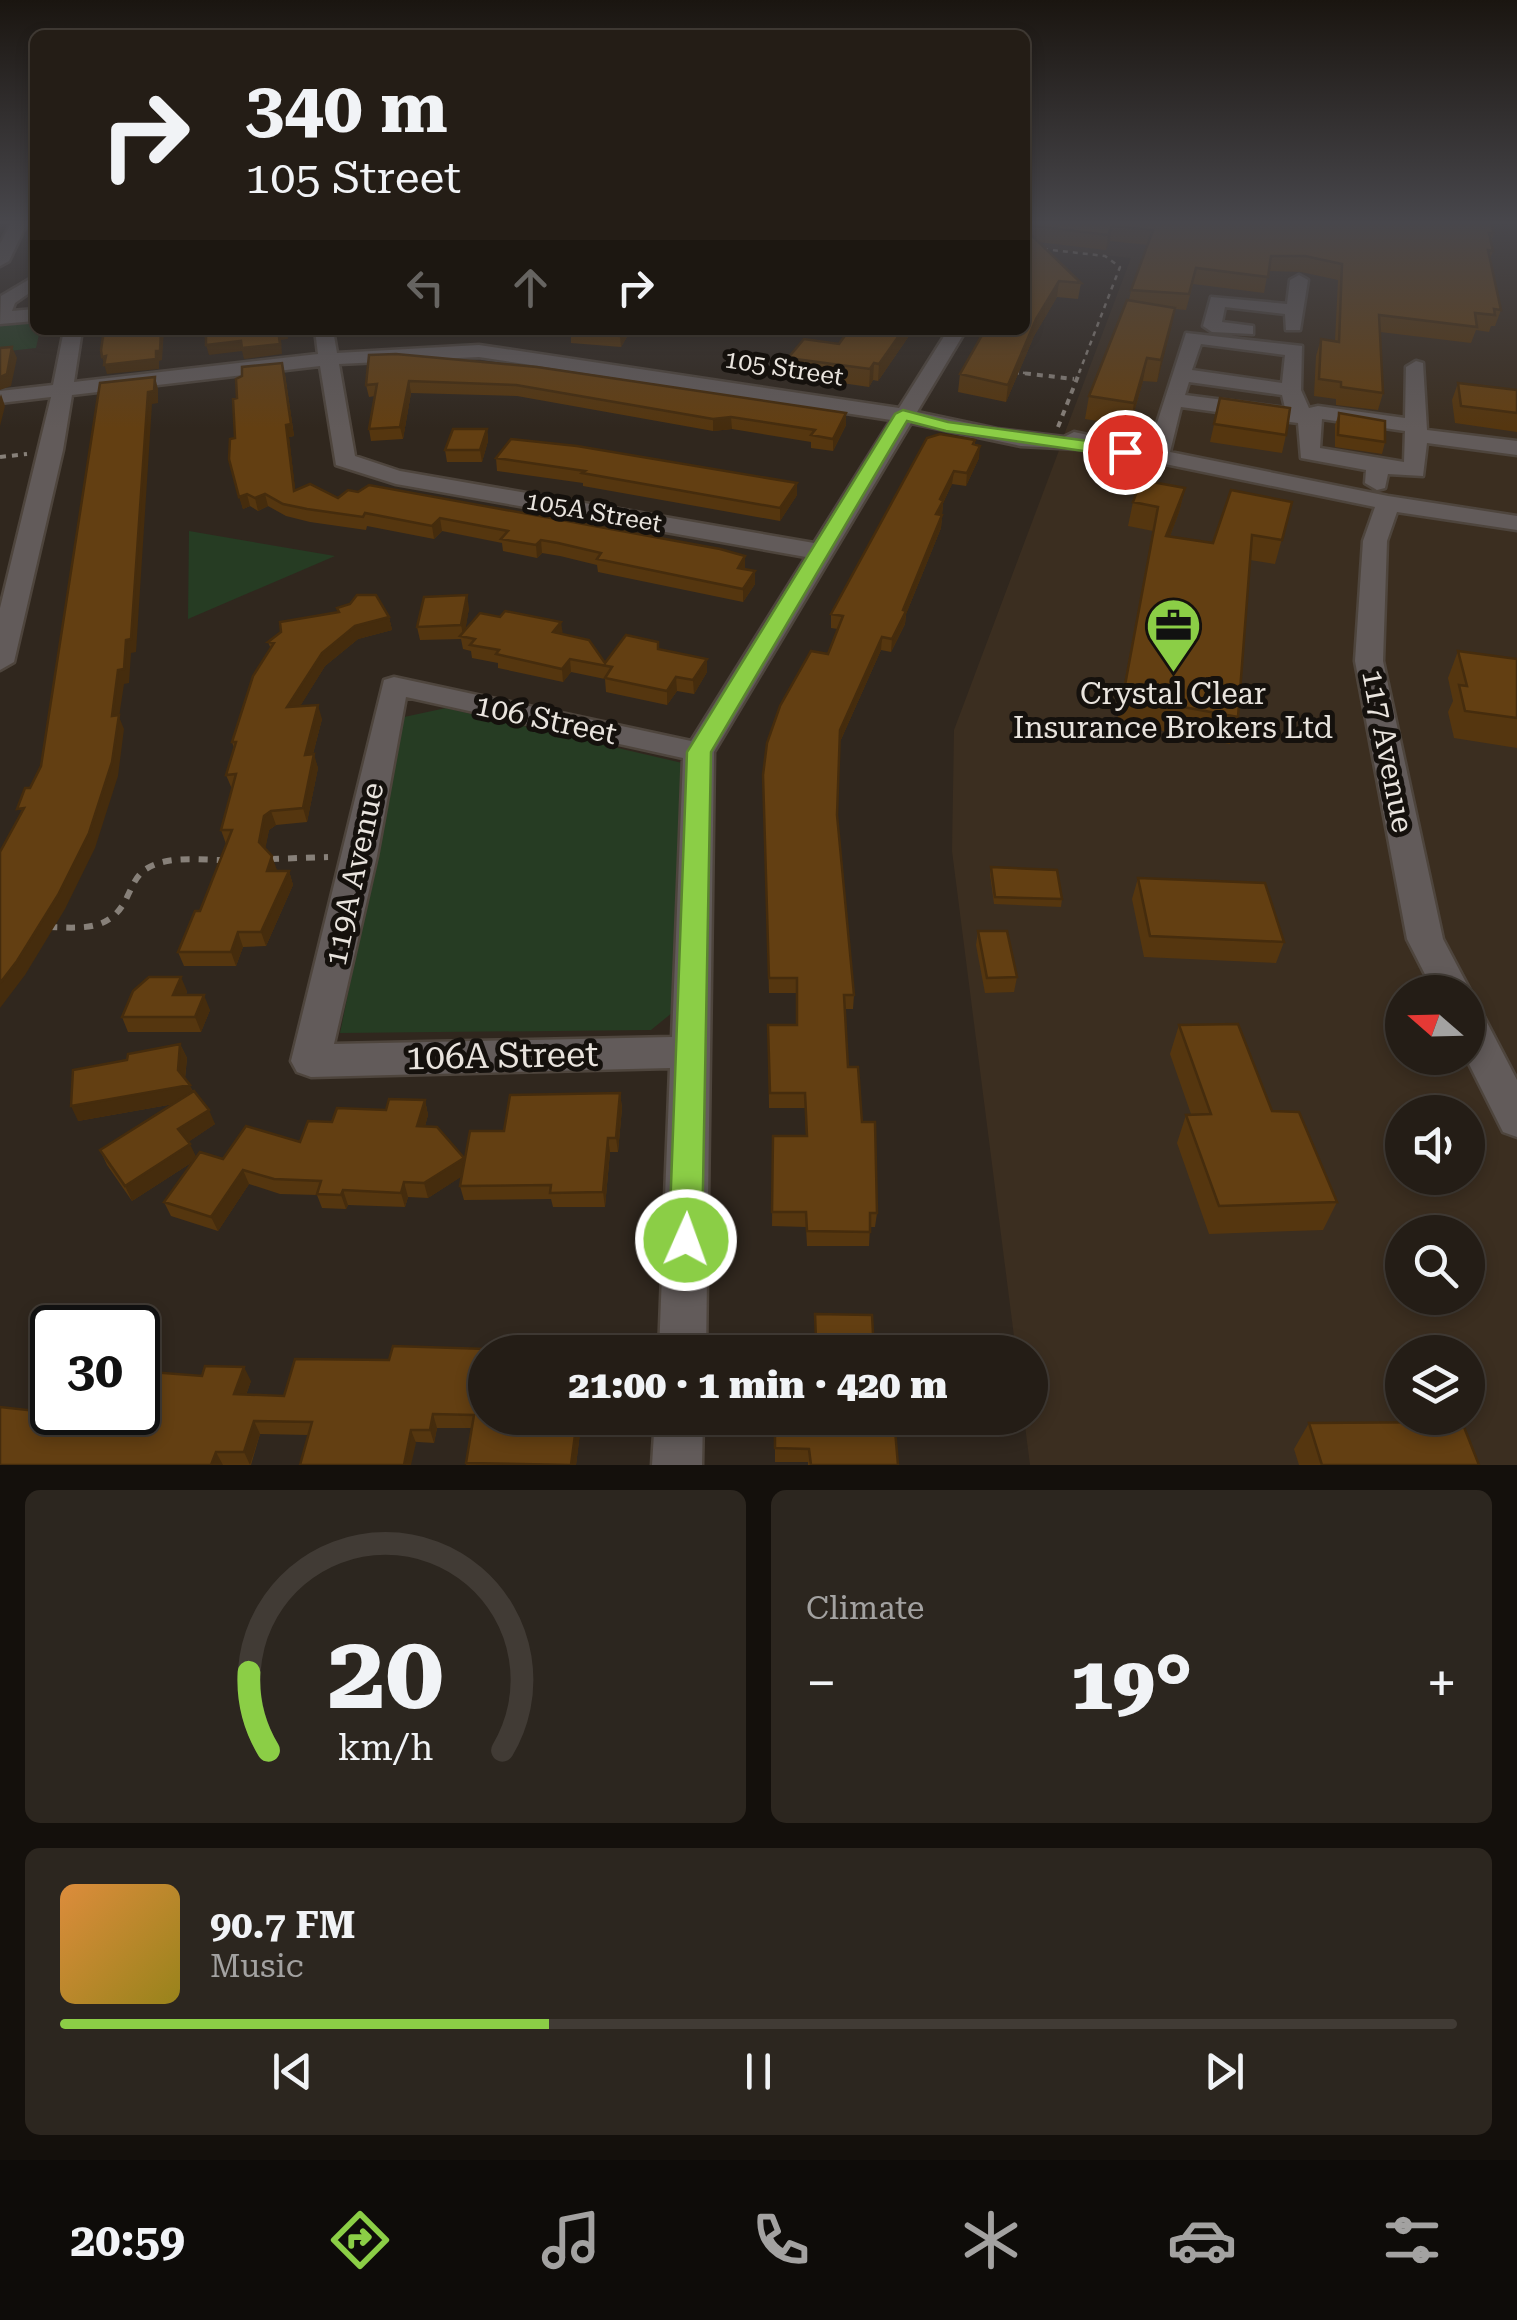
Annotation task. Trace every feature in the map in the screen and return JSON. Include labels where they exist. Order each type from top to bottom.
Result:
[{"type":"street","points":[[19,291],[7,300],[0,318],[30,315]]},
{"type":"street","points":[[1297,291],[1291,361],[1296,410],[1309,418]]},
{"type":"street","points":[[1212,326],[1217,301],[1295,310]]},
{"type":"street","points":[[1180,322],[1212,326],[1291,361]]},
{"type":"street","points":[[0,662],[52,450],[72,335]]},
{"type":"street","points":[[325,335],[329,358]]},
{"type":"street","points":[[683,1335],[699,752],[953,335]]},
{"type":"street","points":[[1157,458],[1193,338],[1291,361]]},
{"type":"street","name":"105 Street","points":[[0,397],[329,358],[526,348],[903,414],[966,430],[1061,445],[1092,445],[1382,502],[1517,523]]},
{"type":"street","name":"105A Street","points":[[329,358],[344,460],[396,477],[820,552]]},
{"type":"street","points":[[1185,366],[1291,361]]},
{"type":"street","points":[[1309,418],[1309,453],[1416,471],[1416,366]]},
{"type":"street","points":[[1174,400],[1309,418],[1318,412],[1517,448]]},
{"type":"street","name":"117 Avenue","points":[[1377,465],[1382,502],[1375,541],[1368,662],[1425,939],[1443,975]]},
{"type":"street","name":"106 Street","points":[[394,686],[699,752]]},
{"type":"street","name":"119A Avenue","points":[[311,1061],[360,856],[394,686]]},
{"type":"street","name":"106A Street","points":[[311,1061],[693,1052]]},
{"type":"street","points":[[1485,1056],[1517,1120]]},
{"type":"street","points":[[678,1465],[679,1435]]},
{"type":"path","points":[[1058,428],[1110,291]]},
{"type":"path","points":[[1005,371],[1074,379]]},
{"type":"path","points":[[269,859],[360,856]]},
{"type":"path","points":[[33,926],[110,924],[120,916],[134,880],[143,870],[160,863],[232,860]]},
{"type":"shaded area","points":[[1118,291],[1517,291],[1517,1465],[1030,1465],[1026,1435],[1048,1435],[1048,1335],[1014,1335],[952,851],[954,730],[1061,445],[1088,444],[1064,435]]},
{"type":"green space","points":[[30,320],[30,335],[39,335],[36,348],[0,352],[0,323]]},
{"type":"green space","points":[[189,531],[335,556],[188,619]]},
{"type":"green space","points":[[446,708],[691,765],[678,1008],[651,1030],[340,1033],[404,717]]},
{"type":"building","points":[[1030,291],[1053,291],[1030,333]]},
{"type":"building","points":[[1341,291],[1497,291],[1501,310],[1494,309],[1495,315],[1475,313],[1477,327],[1379,315],[1383,393],[1341,387],[1341,382],[1319,379],[1321,339],[1339,342]]},
{"type":"building","points":[[1127,300],[1175,308],[1161,360],[1147,358],[1134,403],[1089,396]]},
{"type":"building","points":[[103,335],[161,335],[156,359],[104,365],[106,356],[102,357]]},
{"type":"building","points":[[206,335],[279,335],[280,344],[242,348],[241,341],[206,345]]},
{"type":"building","points":[[845,335],[899,335],[879,364],[874,363],[870,369],[788,358],[804,339],[839,344]]},
{"type":"building","points":[[982,335],[1029,335],[1008,385],[960,374]]},
{"type":"building","points":[[12,347],[7,374],[0,377],[0,348]]},
{"type":"building","points":[[369,355],[537,367],[846,413],[833,439],[811,435],[815,430],[731,417],[713,419],[516,385],[409,381],[400,427],[369,429],[377,384],[366,385]]},
{"type":"building","points":[[282,363],[291,424],[286,425],[294,491],[310,484],[338,498],[348,490],[358,492],[369,485],[720,549],[745,556],[738,568],[755,571],[743,589],[597,559],[601,553],[558,543],[541,540],[536,545],[501,539],[508,531],[440,518],[432,526],[365,513],[363,517],[307,509],[283,504],[265,494],[239,497],[229,459],[230,439],[235,438],[236,379],[242,376],[242,367]]},
{"type":"building","points":[[155,377],[154,391],[148,392],[131,639],[126,640],[124,669],[118,670],[112,716],[119,715],[112,762],[89,833],[58,895],[0,983],[0,852],[24,808],[17,809],[25,788],[30,788],[41,766],[100,383]]},
{"type":"building","points":[[1458,383],[1517,390],[1517,413],[1461,406]]},
{"type":"building","points":[[1220,398],[1290,408],[1286,435],[1214,424]]},
{"type":"building","points":[[1339,413],[1385,421],[1385,442],[1338,435]]},
{"type":"building","points":[[453,429],[487,429],[480,450],[445,450]]},
{"type":"building","points":[[940,434],[975,440],[973,444],[980,446],[967,473],[954,471],[940,499],[943,501],[936,514],[942,515],[903,610],[906,611],[892,639],[882,637],[840,730],[837,815],[854,995],[844,995],[848,1067],[858,1067],[862,1122],[875,1122],[877,1213],[870,1213],[870,1232],[807,1231],[806,1212],[772,1212],[773,1136],[807,1136],[805,1093],[770,1093],[768,1025],[797,1025],[797,978],[769,978],[763,775],[767,743],[780,706],[811,651],[828,654],[843,616],[831,614],[927,438]]},
{"type":"building","points":[[511,439],[577,446],[797,483],[780,508],[496,458]]},
{"type":"building","points":[[1141,480],[1185,488],[1166,536],[1213,543],[1231,490],[1292,502],[1282,540],[1252,535],[1238,717],[1123,696],[1158,507],[1133,502]]},
{"type":"building","points":[[357,595],[376,595],[389,617],[355,626],[322,653],[287,707],[318,705],[305,755],[314,754],[303,808],[271,811],[264,816],[259,842],[272,856],[267,871],[289,871],[261,932],[238,932],[231,952],[178,952],[195,911],[200,911],[232,830],[221,830],[236,774],[226,775],[236,742],[232,742],[253,676],[274,643],[268,642],[281,632],[280,622],[339,612],[337,608],[350,604]]},
{"type":"building","points":[[467,595],[461,625],[417,627],[424,597]]},
{"type":"building","points":[[505,611],[561,622],[553,632],[589,640],[605,663],[626,635],[658,642],[658,649],[707,659],[693,680],[676,677],[667,691],[605,678],[612,667],[570,659],[562,669],[496,654],[499,650],[470,645],[475,639],[460,636],[480,613],[500,617]]},
{"type":"building","points":[[1458,651],[1517,659],[1517,718],[1465,711],[1459,685],[1467,686]]},
{"type":"building","points":[[991,867],[1057,870],[1062,899],[995,897]]},
{"type":"building","points":[[1138,878],[1265,883],[1284,942],[1150,936]]},
{"type":"building","points":[[978,931],[1007,931],[1017,977],[987,978]]},
{"type":"building","points":[[149,977],[181,977],[173,995],[204,995],[195,1017],[122,1017],[133,991]]},
{"type":"building","points":[[1238,1024],[1272,1111],[1299,1112],[1337,1202],[1219,1206],[1186,1115],[1211,1114],[1179,1025]]},
{"type":"building","points":[[180,1044],[178,1070],[190,1085],[71,1106],[73,1070],[127,1060],[128,1054]]},
{"type":"building","points":[[194,1091],[209,1110],[178,1129],[190,1144],[125,1186],[100,1150]]},
{"type":"building","points":[[620,1093],[616,1138],[608,1138],[603,1192],[550,1193],[551,1185],[460,1186],[470,1131],[504,1131],[510,1095]]},
{"type":"building","points":[[389,1099],[425,1100],[417,1126],[437,1127],[464,1158],[424,1183],[404,1182],[401,1193],[343,1190],[341,1195],[317,1194],[321,1181],[274,1179],[243,1170],[211,1217],[164,1202],[200,1152],[223,1159],[246,1126],[300,1142],[308,1121],[332,1122],[337,1108],[386,1110]]},
{"type":"building","points":[[815,1314],[872,1315],[873,1335],[816,1335]]},
{"type":"building","points":[[393,1346],[468,1348],[468,1415],[433,1414],[430,1430],[411,1430],[404,1465],[300,1465],[312,1422],[254,1421],[244,1452],[216,1452],[211,1465],[0,1465],[0,1407],[30,1410],[30,1435],[160,1435],[160,1373],[202,1376],[205,1366],[244,1367],[234,1394],[284,1396],[295,1359],[389,1360]]},
{"type":"building","points":[[1309,1423],[1385,1423],[1385,1435],[1467,1435],[1479,1465],[1322,1465]]},
{"type":"building","points":[[471,1435],[575,1435],[571,1465],[466,1463]]},
{"type":"building","points":[[775,1435],[895,1435],[898,1465],[811,1465],[809,1449],[775,1448]]},
{"type":"place","name":"Crystal Clear Insurance Brokers Ltd","points":[[1173,674]]},
{"type":"route","points":[[686,1240],[699,752],[903,414],[946,426],[1125,452]]}]
